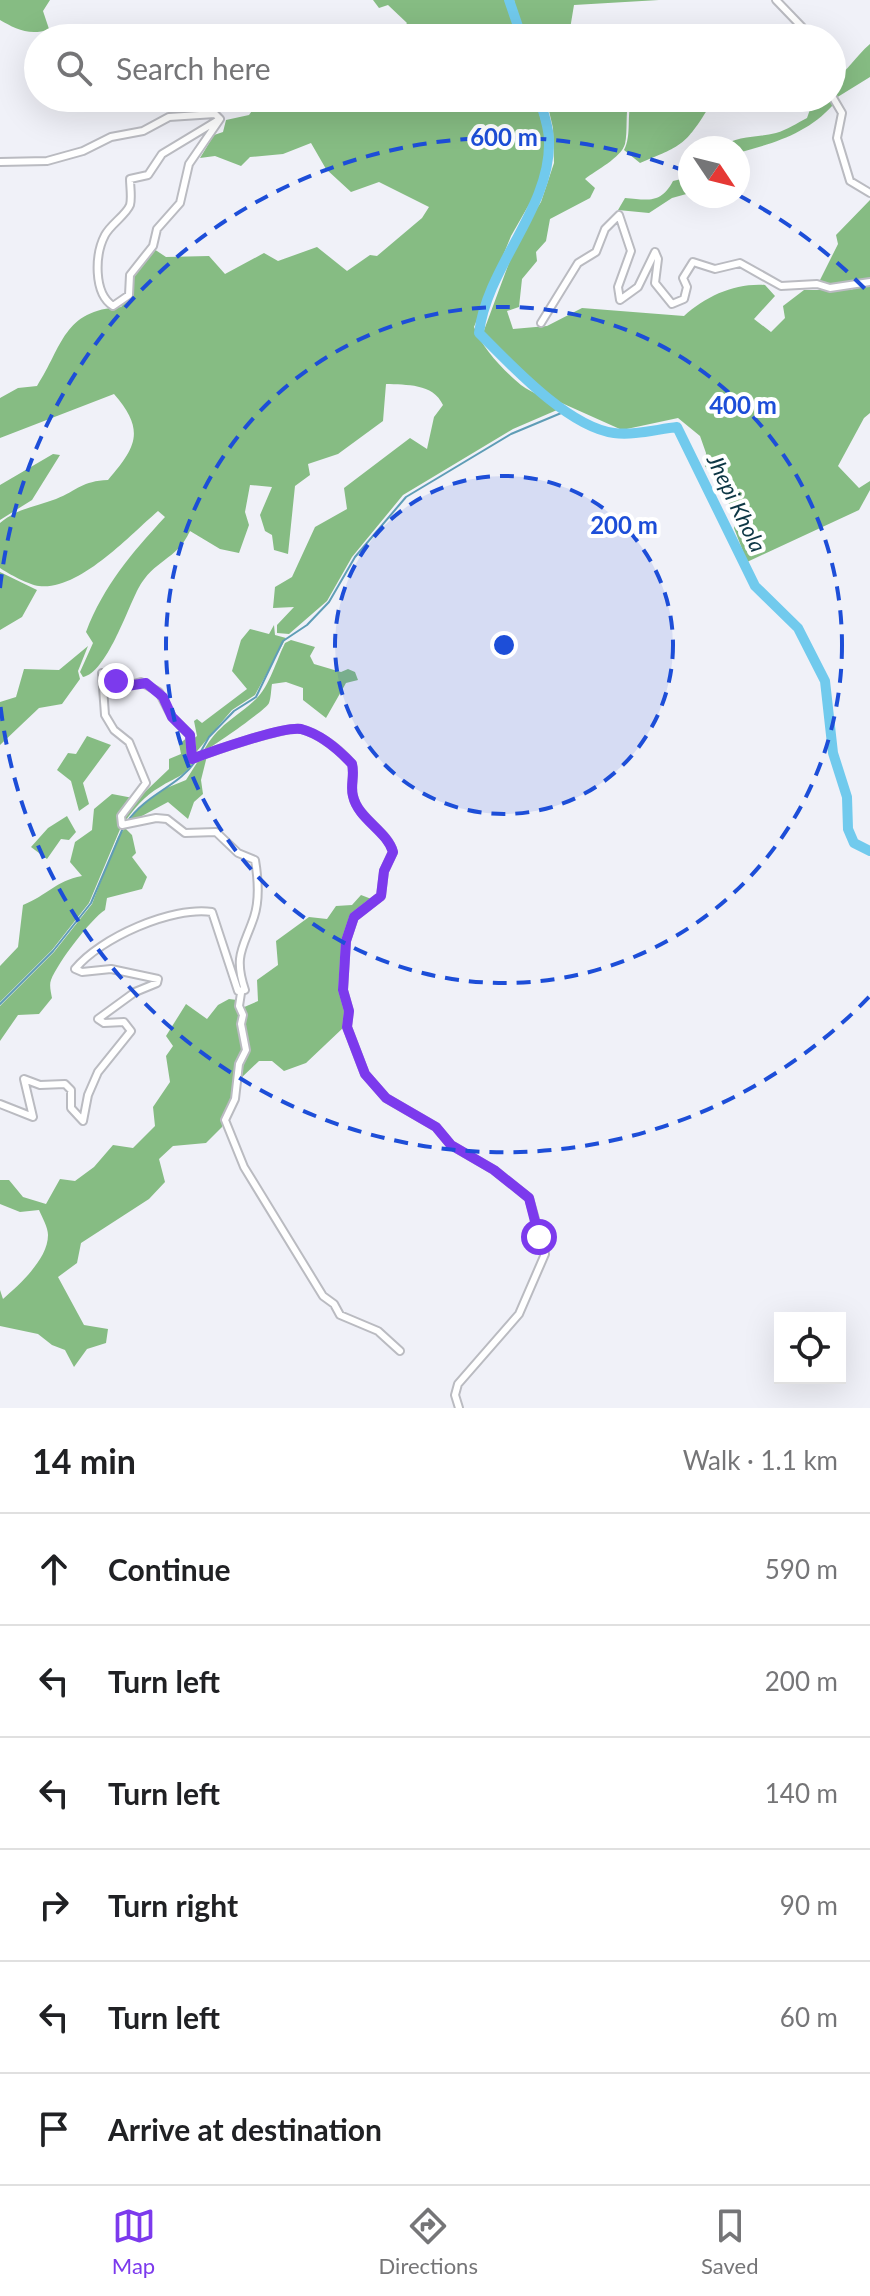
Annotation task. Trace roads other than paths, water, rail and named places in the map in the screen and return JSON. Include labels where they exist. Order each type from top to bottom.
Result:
[{"type":"street","points":[[776,0],[799,24]]},
{"type":"street","points":[[841,112],[837,138],[850,181],[870,193]]},
{"type":"street","points":[[0,162],[47,161],[83,151],[111,137],[143,131],[169,117],[208,114],[220,119]]},
{"type":"street","points":[[220,119],[189,164],[176,210],[157,229],[153,246],[130,275],[129,295],[113,306],[105,301],[98,261],[103,238],[130,205],[130,179],[148,175],[162,154],[220,119]]},
{"type":"street","points":[[541,323],[578,263],[596,252],[605,229],[619,215],[631,251],[618,287],[620,300],[638,287],[655,252],[658,259],[655,283],[672,304],[684,299],[687,287],[683,278],[693,262],[715,269],[740,263],[781,286],[817,284],[830,288],[870,282]]},
{"type":"street","points":[[241,993],[245,990],[241,977],[240,946],[255,913],[258,888],[255,860],[238,853],[223,836],[211,830],[185,833],[167,819],[156,818],[122,825],[121,816],[146,783],[129,742],[114,730],[105,715],[102,673],[127,686],[141,682],[159,692],[172,717],[190,735],[192,759],[216,748],[301,729],[323,739],[352,764],[354,800],[378,833],[389,841],[393,852],[384,871],[381,896],[354,917],[348,931],[343,990],[349,1011],[348,1034],[368,1080],[386,1098],[436,1127],[451,1145],[494,1170],[529,1198],[545,1254],[519,1314],[458,1384],[455,1395],[459,1408]]},
{"type":"street","points":[[0,1104],[33,1117],[24,1079],[40,1085],[65,1084],[71,1090],[74,1115],[83,1121],[88,1095],[98,1072],[131,1031],[124,1022],[98,1019],[135,992],[157,983],[158,979],[111,969],[82,972],[75,969],[146,922],[168,915],[212,912],[241,993],[239,1006],[243,1015],[241,1024],[246,1050],[239,1064],[235,1099],[225,1120],[244,1167],[323,1296],[334,1304],[340,1315],[378,1331],[400,1351]]},
{"type":"waterway","name":"Jhepi Khola","points":[[509,0],[517,24]]},
{"type":"waterway","name":"Jhepi Khola","points":[[544,112],[549,136],[547,166],[540,190],[494,284],[484,308],[479,333],[541,393],[596,428],[629,434],[677,427],[755,586],[798,628],[825,681],[833,753],[847,797],[848,829],[854,843],[870,851]]},
{"type":"waterway","points":[[200,753],[209,737],[234,711],[256,697],[283,641],[307,625],[329,602],[355,557],[406,497],[511,434],[566,411]]},
{"type":"waterway","points":[[127,822],[144,803],[190,769],[197,759]]},
{"type":"waterway","points":[[0,1004],[53,951],[91,903],[123,828]]}]
